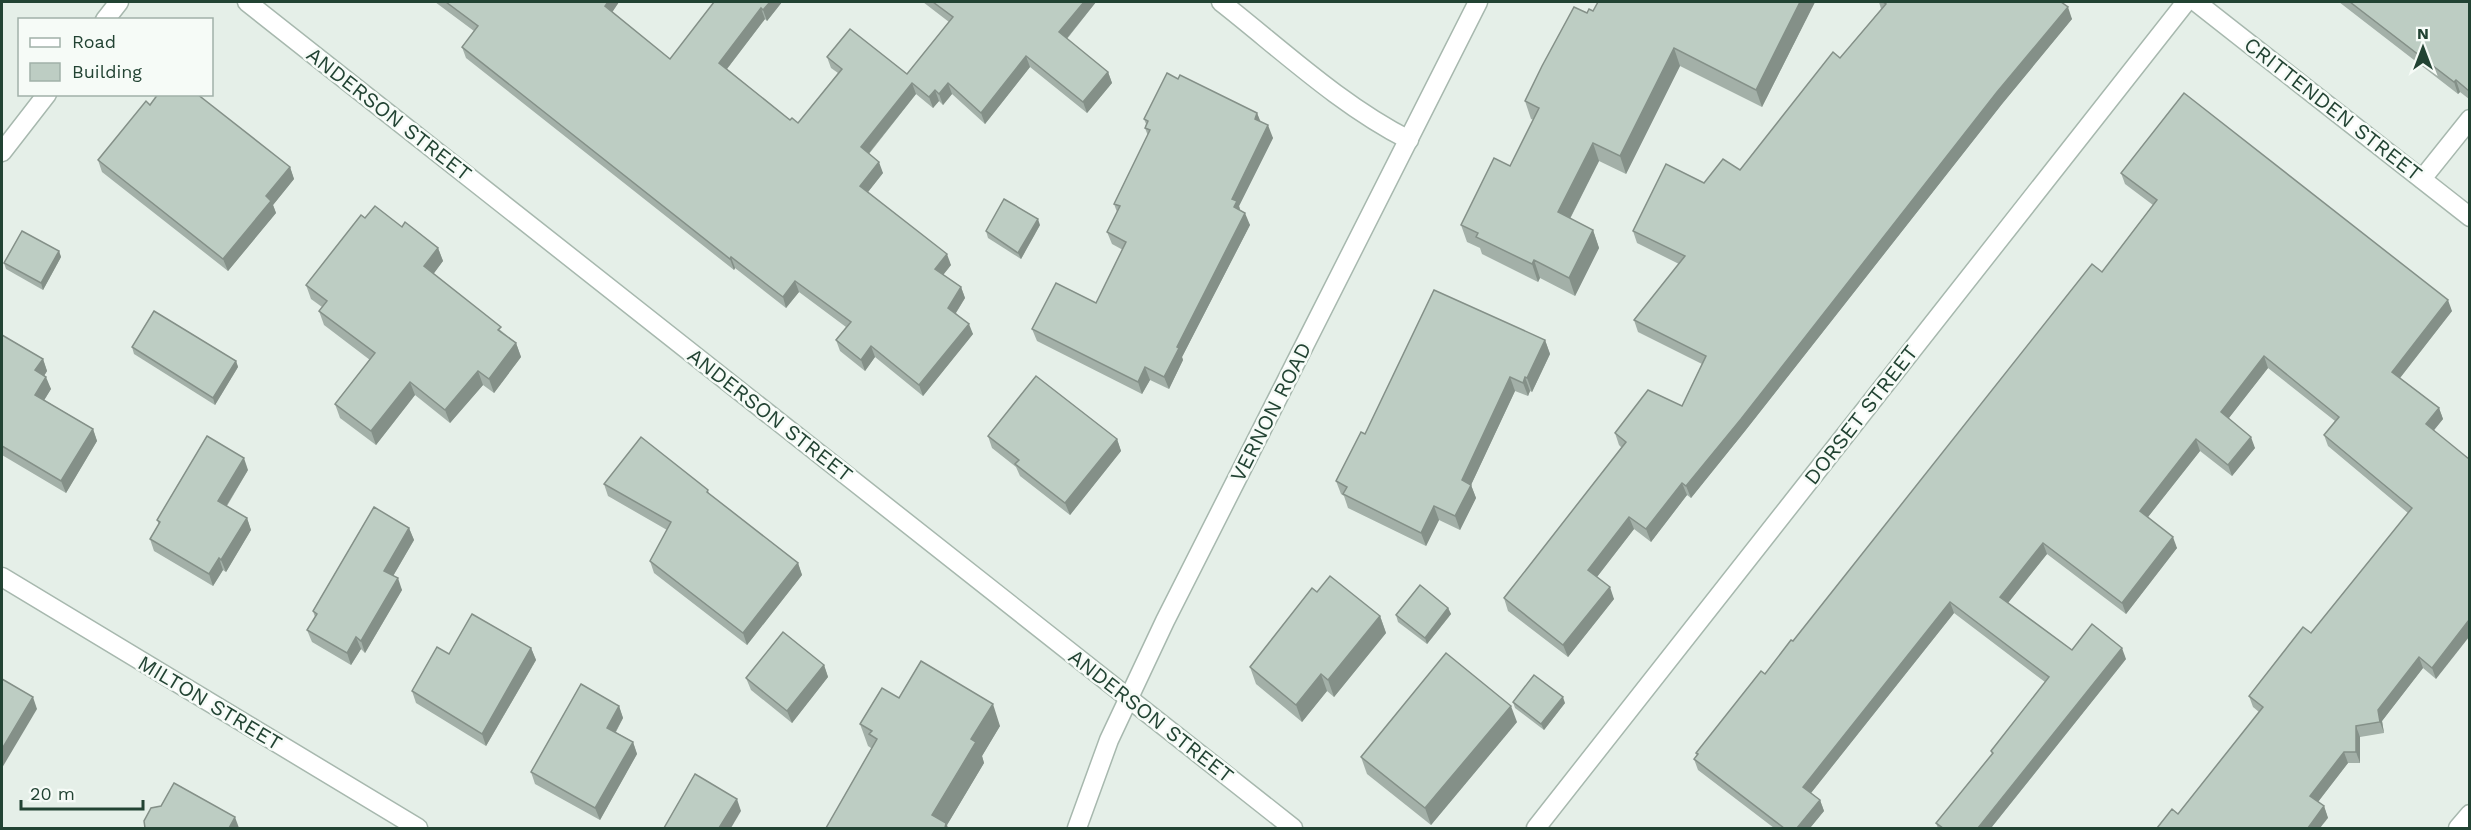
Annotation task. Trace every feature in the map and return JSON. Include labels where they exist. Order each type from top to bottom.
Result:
[{"type":"street","points":[[107,18],[119,2]]},
{"type":"street","name":"ANDERSON STREET","points":[[247,2],[1293,828]]},
{"type":"street","points":[[1221,2],[1354,106],[1381,125],[1409,140]]},
{"type":"street","name":"VERNON ROAD","points":[[1077,828],[1109,740],[1128,697],[1478,2]]},
{"type":"street","name":"DORSET STREET","points":[[1536,828],[2186,2]]},
{"type":"street","name":"CRITTENDEN STREET","points":[[2196,2],[2469,217]]},
{"type":"street","points":[[2,152],[45,96]]},
{"type":"street","points":[[2422,179],[2469,119]]},
{"type":"street","name":"MILTON STREET","points":[[2,577],[418,828]]},
{"type":"street","points":[[2458,828],[2469,814]]},
{"type":"building","points":[[446,2],[608,2],[605,6],[670,59],[714,2],[770,2],[763,10],[761,8],[719,63],[790,120],[792,118],[798,123],[842,69],[827,57],[850,29],[907,74],[953,17],[933,2],[1084,2],[1059,32],[1108,72],[1083,102],[1026,56],[981,113],[948,83],[939,94],[935,90],[929,97],[912,83],[861,147],[879,162],[860,186],[947,254],[935,269],[961,287],[948,308],[969,324],[919,385],[871,346],[861,360],[836,340],[851,322],[795,281],[783,297],[731,257],[730,259],[462,47],[478,26]]},
{"type":"building","points":[[1598,2],[1800,2],[1756,90],[1674,48],[1620,156],[1593,143],[1558,212],[1593,230],[1569,278],[1534,260],[1532,264],[1476,237],[1478,233],[1461,225],[1494,158],[1510,166],[1539,108],[1525,101],[1574,7],[1587,13],[1589,9],[1593,11]]},
{"type":"building","points":[[1883,2],[2061,2],[2068,7],[1997,92],[1686,486],[1682,483],[1646,529],[1629,517],[1588,570],[1610,587],[1563,645],[1504,598],[1626,442],[1615,433],[1648,390],[1682,406],[1706,356],[1634,320],[1685,256],[1633,231],[1666,164],[1704,183],[1723,159],[1740,170],[1833,52],[1840,58],[1886,4]]},
{"type":"building","points":[[2350,2],[2469,2],[2469,91],[2456,80],[2454,82]]},
{"type":"building","points":[[1167,73],[1178,79],[1180,75],[1257,113],[1255,119],[1268,125],[1232,199],[1237,201],[1234,207],[1245,213],[1177,347],[1179,348],[1164,377],[1145,367],[1138,382],[1032,329],[1056,283],[1096,303],[1126,242],[1107,232],[1120,206],[1114,204],[1150,130],[1145,128],[1148,121],[1144,119]]},
{"type":"building","points":[[2184,93],[2448,300],[2392,372],[2439,408],[2426,424],[2469,459],[2469,620],[2432,668],[2419,657],[2378,710],[2380,722],[2356,726],[2356,752],[2344,752],[2310,796],[2324,806],[2308,828],[2157,828],[2172,809],[2178,814],[2263,707],[2249,696],[2303,627],[2311,633],[2412,508],[2324,435],[2339,417],[2264,356],[2221,412],[2251,437],[2228,465],[2196,439],[2140,511],[2173,537],[2122,603],[2043,543],[2000,597],[2072,650],[2092,624],[2122,648],[1978,828],[1943,828],[1936,823],[1993,753],[1991,751],[2049,677],[1950,602],[1803,787],[1820,800],[1797,828],[1784,828],[1694,759],[1698,754],[1696,753],[1761,671],[1765,674],[1791,640],[1793,641],[2092,264],[2102,272],[2157,200],[2121,173]]},
{"type":"building","points":[[157,96],[200,96],[290,167],[266,196],[271,201],[223,259],[98,160],[146,101],[150,105]]},
{"type":"building","points":[[1004,199],[1038,219],[1018,253],[986,231]]},
{"type":"building","points":[[375,206],[402,227],[405,222],[438,248],[424,266],[501,327],[498,330],[516,343],[489,379],[478,371],[445,410],[410,382],[371,431],[335,404],[375,353],[319,311],[327,301],[306,285],[361,215],[365,218]]},
{"type":"building","points":[[22,231],[59,251],[41,283],[4,263]]},
{"type":"building","points":[[1434,290],[1545,340],[1523,383],[1510,377],[1462,480],[1471,485],[1455,516],[1434,506],[1421,533],[1343,494],[1347,487],[1336,481],[1361,432],[1365,434]]},
{"type":"building","points":[[154,311],[236,361],[213,398],[132,347]]},
{"type":"building","points":[[2,335],[43,359],[35,370],[46,377],[35,395],[93,429],[61,481],[2,446]]},
{"type":"building","points":[[1036,376],[1117,439],[1065,503],[1015,464],[1019,460],[988,436]]},
{"type":"building","points":[[207,436],[244,458],[218,501],[247,518],[221,560],[219,558],[209,574],[150,539],[160,522],[157,520]]},
{"type":"building","points":[[641,437],[798,563],[743,633],[650,561],[671,522],[604,484]]},
{"type":"building","points":[[374,507],[409,528],[384,571],[398,578],[361,641],[356,637],[347,653],[307,630],[317,614],[313,611]]},
{"type":"building","points":[[1330,576],[1380,616],[1328,680],[1321,674],[1296,705],[1250,667],[1312,588],[1317,592]]},
{"type":"building","points":[[1420,585],[1448,608],[1425,638],[1396,615]]},
{"type":"building","points":[[472,614],[531,648],[482,734],[412,691],[437,647],[449,654]]},
{"type":"building","points":[[783,632],[824,665],[787,711],[746,678]]},
{"type":"building","points":[[1446,653],[1511,706],[1425,808],[1361,757]]},
{"type":"building","points":[[921,661],[993,704],[971,739],[976,742],[932,815],[946,823],[945,828],[826,828],[877,739],[869,734],[872,731],[860,724],[882,688],[899,698]]},
{"type":"building","points":[[1534,675],[1563,697],[1541,724],[1513,702]]},
{"type":"building","points":[[2,679],[33,697],[2,749]]},
{"type":"building","points":[[581,684],[619,706],[607,728],[633,742],[595,808],[531,772]]},
{"type":"building","points":[[695,774],[737,799],[719,828],[664,828]]},
{"type":"building","points":[[174,783],[235,817],[229,828],[145,828],[144,821],[151,808],[161,806]]}]
